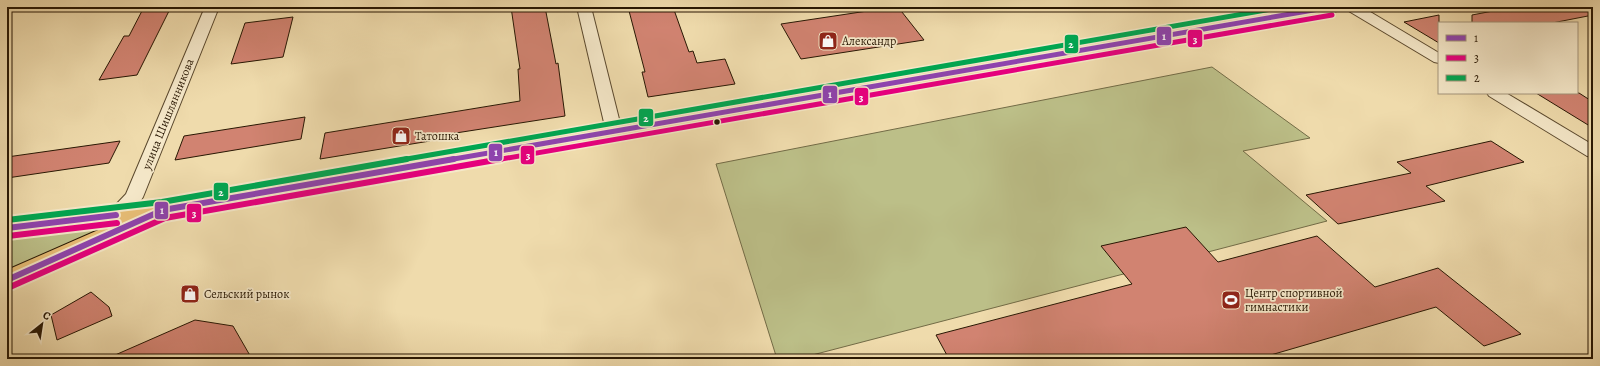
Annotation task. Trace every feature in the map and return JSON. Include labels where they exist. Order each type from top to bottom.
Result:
[{"type":"main road","points":[[7,228],[163,210],[614,130],[1331,7]]},
{"type":"main road","points":[[7,280],[163,210]]},
{"type":"street","name":"улица Шишлянникова","points":[[115,215],[134,197],[212,7]]},
{"type":"street","points":[[584,7],[614,130]]},
{"type":"street","points":[[1352,7],[1438,58]]},
{"type":"street","points":[[1497,94],[1593,152]]},
{"type":"green space","points":[[1212,67],[1310,138],[1243,151],[1327,221],[797,359],[777,359],[716,164]]},
{"type":"green space","points":[[108,222],[109,226],[7,272],[7,237]]},
{"type":"building","points":[[144,7],[171,7],[137,75],[99,80],[124,36],[129,36]]},
{"type":"building","points":[[511,7],[545,7],[556,64],[558,63],[565,116],[430,137],[430,141],[320,159],[325,133],[520,101],[518,69],[520,69]]},
{"type":"building","points":[[628,7],[673,7],[689,52],[693,51],[697,63],[725,59],[735,84],[648,97],[642,72],[645,72]]},
{"type":"building","points":[[898,7],[924,40],[801,59],[781,24]]},
{"type":"building","points":[[1514,7],[1593,7],[1593,15],[1557,22],[1472,22],[1472,15]]},
{"type":"building","points":[[1439,15],[1438,42],[1404,22]]},
{"type":"building","points":[[293,17],[283,57],[231,64],[245,23]]},
{"type":"building","points":[[1579,93],[1593,102],[1593,128],[1538,94]]},
{"type":"building","points":[[305,117],[301,139],[175,160],[184,136]]},
{"type":"building","points":[[120,141],[109,163],[7,178],[7,157]]},
{"type":"building","points":[[1491,141],[1524,162],[1426,186],[1445,201],[1338,224],[1306,195],[1411,173],[1397,162]]},
{"type":"building","name":"Центр спортивной гимнастики","points":[[1186,227],[1218,262],[1317,236],[1375,287],[1438,268],[1521,334],[1484,346],[1436,307],[1257,359],[949,359],[936,335],[1132,284],[1101,246]]},
{"type":"building","points":[[91,292],[109,307],[112,316],[57,340],[51,315]]},
{"type":"building","points":[[195,320],[233,326],[252,359],[106,359]]},
{"type":"transit line","name":"2","points":[[7,220],[162,202],[1284,7]]},
{"type":"transit line","name":"1","points":[[7,280],[163,210],[1331,7]]},
{"type":"transit line","name":"3","points":[[10,287],[165,218],[1332,15]]},
{"type":"transit line","name":"1","points":[[7,228],[116,215]]},
{"type":"transit line","name":"3","points":[[8,236],[117,223]]},
{"type":"place","name":"Александр","points":[[828,41]]},
{"type":"place","name":"Татошка","points":[[401,136]]},
{"type":"place","name":"Сельский рынок","points":[[190,294]]},
{"type":"place","name":"Центр спортивной гимнастики","points":[[1231,300]]}]
